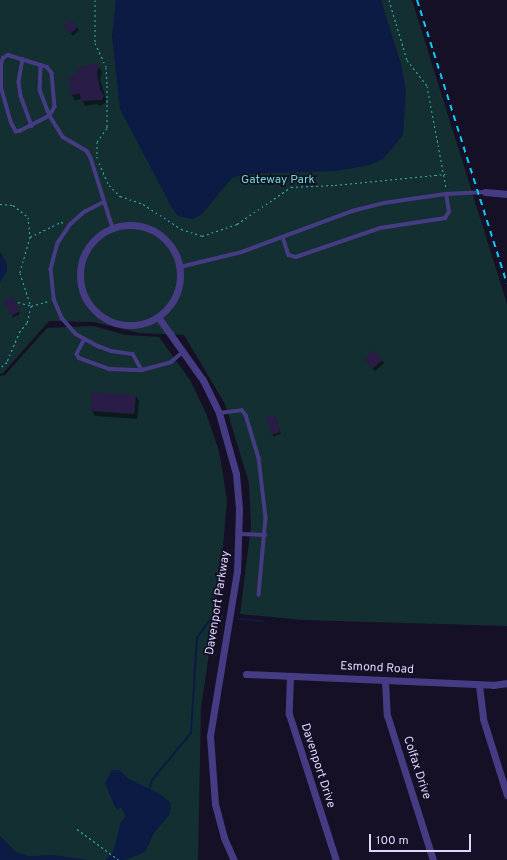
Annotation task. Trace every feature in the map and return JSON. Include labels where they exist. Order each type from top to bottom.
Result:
[{"type":"street","points":[[485,192],[507,194]]},
{"type":"street","points":[[127,225],[142,226],[156,232],[167,241],[175,253],[180,267],[180,278],[176,295],[167,309],[158,317],[136,325],[112,322],[92,308],[85,298],[80,274],[86,251],[93,241],[113,228],[127,225]]},
{"type":"street","name":"Davenport Parkway","points":[[158,317],[204,380],[219,413],[236,474],[240,534],[237,571],[210,736],[215,804],[224,838],[234,860]]},
{"type":"street","name":"Esmond Road","points":[[246,674],[480,685],[507,683]]},
{"type":"street","name":"Davenport Drive","points":[[290,676],[289,714],[336,860]]},
{"type":"street","name":"Colfax Drive","points":[[385,681],[387,715],[433,860]]},
{"type":"street","points":[[480,685],[483,719],[507,796]]},
{"type":"lane","points":[[8,55],[41,65],[52,73],[55,107],[50,116],[32,126],[16,132],[1,88],[3,58],[8,55]]},
{"type":"lane","points":[[23,59],[20,82],[21,96],[32,126]]},
{"type":"lane","points":[[41,65],[40,90],[50,116],[63,137],[87,151],[103,203],[113,228]]},
{"type":"lane","points":[[180,267],[242,252],[352,211],[384,203],[446,194],[485,192]]},
{"type":"lane","points":[[283,237],[289,256],[296,257],[380,228],[445,218],[449,212],[446,194]]},
{"type":"lane","points":[[103,203],[85,212],[71,224],[58,243],[51,269],[54,299],[62,318],[76,334],[112,351],[133,354],[142,370]]},
{"type":"lane","points":[[85,339],[76,354],[79,358],[110,369],[142,370],[171,362],[184,352]]},
{"type":"lane","points":[[219,413],[242,410],[246,415],[259,458],[264,486],[265,535],[259,595]]},
{"type":"lane","points":[[240,534],[265,535]]},
{"type":"path","points":[[95,0],[96,43],[106,67],[107,85],[107,128],[97,142],[97,159],[109,185],[120,196],[143,204],[181,229],[202,236],[213,234],[237,224],[291,186],[343,185],[445,174]]},
{"type":"path","points":[[389,0],[407,60],[427,86],[445,174],[446,194]]},
{"type":"path","points":[[0,204],[13,205],[28,218],[30,237],[20,273],[31,306],[27,323],[20,331],[7,362],[0,368]]},
{"type":"path","points":[[30,237],[60,222],[71,224]]},
{"type":"path","points":[[18,302],[31,306],[54,299]]},
{"type":"path","points":[[77,829],[119,860]]},
{"type":"green space","name":"Gateway Park","points":[[0,0],[412,0],[507,304],[507,626],[303,620],[240,614],[251,526],[249,483],[225,404],[184,335],[139,333],[94,322],[49,321],[3,373],[0,374]]},
{"type":"green space","points":[[93,326],[126,335],[159,337],[190,380],[206,413],[219,451],[227,500],[221,571],[201,708],[198,860],[0,860],[0,376],[5,375],[47,328]]},
{"type":"water","points":[[116,0],[381,0],[401,64],[406,90],[403,135],[383,159],[369,165],[337,171],[246,174],[232,178],[201,215],[192,219],[178,216],[172,208],[120,109],[112,36]]},
{"type":"water","points":[[0,251],[7,264],[7,271],[0,282]]},
{"type":"water","points":[[112,770],[119,770],[129,779],[160,794],[171,803],[170,814],[154,833],[145,852],[125,860],[105,860],[113,852],[121,822],[126,816],[121,807],[118,810],[115,807],[105,783]]},
{"type":"water","points":[[0,836],[16,852],[29,856],[53,855],[89,860],[0,860]]},
{"type":"building","points":[[70,19],[78,27],[71,34],[63,26]]},
{"type":"building","points":[[91,63],[99,65],[97,74],[100,89],[104,96],[102,100],[81,101],[80,94],[71,95],[68,77],[77,75],[76,68],[88,66]]},
{"type":"building","points":[[12,296],[20,311],[11,316],[3,301]]},
{"type":"building","points":[[374,350],[383,360],[373,368],[364,359]]},
{"type":"building","points":[[92,392],[136,395],[135,414],[91,411]]},
{"type":"building","points":[[275,415],[280,432],[271,435],[266,417]]},
{"type":"waterway","points":[[149,790],[152,780],[191,733],[197,638],[209,621],[223,617]]},
{"type":"waterway","points":[[238,619],[263,621]]},
{"type":"railway","points":[[417,0],[507,283]]}]
